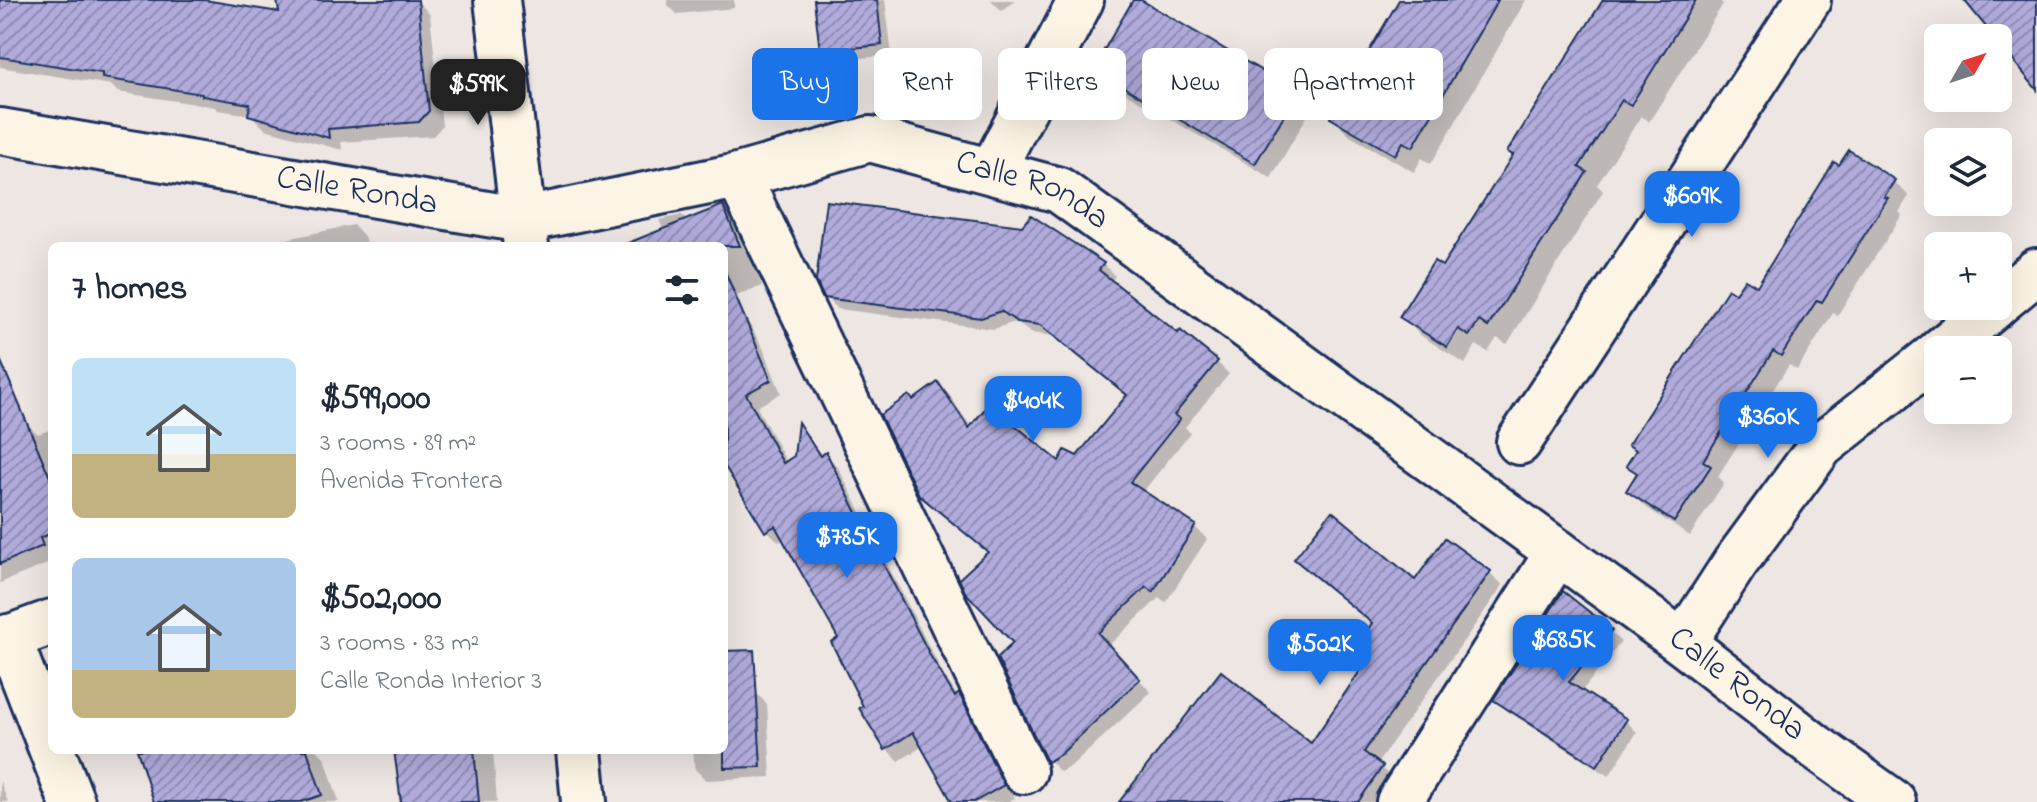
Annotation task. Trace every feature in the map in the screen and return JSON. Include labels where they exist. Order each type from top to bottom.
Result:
[{"type":"street","points":[[497,0],[525,233]]},
{"type":"street","points":[[992,171],[1081,0]]},
{"type":"street","points":[[1519,442],[1808,0]]},
{"type":"street","name":"Calle Ronda","points":[[0,131],[525,233],[870,139],[1059,190],[1683,643],[1816,747],[1893,802]]},
{"type":"street","points":[[738,176],[1024,771]]},
{"type":"street","points":[[2012,292],[2037,271]]},
{"type":"street","points":[[1958,336],[1978,320]]},
{"type":"street","points":[[1683,643],[1735,563],[1821,446],[1924,364]]},
{"type":"street","points":[[1399,802],[1558,552]]},
{"type":"street","points":[[48,623],[4,639],[48,744]]},
{"type":"street","points":[[52,754],[72,802]]},
{"type":"street","points":[[579,754],[584,802]]},
{"type":"building","points":[[0,0],[204,0],[279,12],[277,0],[418,0],[429,111],[419,122],[328,129],[329,138],[248,115],[250,104],[102,78],[102,73],[0,57]]},
{"type":"building","points":[[814,0],[877,0],[882,45],[820,48]]},
{"type":"building","points":[[1133,0],[1141,0],[1223,48],[1142,48],[1142,98],[1126,88],[1126,48],[1105,48]]},
{"type":"building","points":[[1399,0],[1498,0],[1443,95],[1443,48],[1371,48]]},
{"type":"building","points":[[1603,0],[1696,0],[1631,105],[1622,100],[1579,167],[1587,172],[1488,327],[1479,321],[1469,336],[1458,329],[1447,347],[1399,317],[1434,261],[1442,266],[1513,155],[1507,152]]},
{"type":"building","points":[[1964,0],[2037,0],[2037,90],[2012,59],[2012,24],[1984,24]]},
{"type":"building","points":[[1248,63],[1264,72],[1264,120],[1281,120],[1255,164],[1180,120],[1248,120]]},
{"type":"building","points":[[1334,120],[1429,120],[1413,147],[1403,142],[1395,155]]},
{"type":"building","points":[[1849,150],[1895,180],[1884,197],[1888,198],[1822,302],[1817,300],[1781,356],[1773,351],[1703,461],[1711,466],[1674,522],[1626,491],[1637,473],[1626,466],[1636,450],[1628,445],[1728,289],[1735,293],[1745,279],[1757,286],[1834,162],[1839,165]]},
{"type":"building","points":[[826,201],[1022,226],[1031,215],[1104,263],[1099,270],[1218,361],[1174,415],[1180,419],[1130,482],[1196,525],[1153,592],[1146,587],[1098,633],[1140,679],[1061,754],[1047,762],[997,658],[1013,643],[965,592],[959,579],[988,552],[919,495],[880,415],[909,395],[913,400],[938,382],[969,428],[989,404],[1059,461],[1065,450],[1077,456],[1127,395],[1040,325],[1017,322],[1001,311],[981,318],[824,298],[816,281]]},
{"type":"building","points":[[723,205],[740,246],[728,246],[728,242],[630,242]]},
{"type":"building","points":[[728,278],[771,380],[746,394],[783,463],[794,456],[798,422],[820,456],[826,452],[931,657],[955,697],[959,693],[1004,785],[974,802],[952,802],[913,732],[885,750],[859,708],[863,706],[831,642],[838,638],[775,526],[765,532],[728,472]]},
{"type":"building","points":[[0,359],[48,473],[48,535],[40,538],[43,546],[0,564]]},
{"type":"building","points":[[1332,511],[1415,580],[1445,538],[1491,571],[1364,752],[1383,766],[1358,802],[1119,802],[1221,671],[1311,743],[1362,668],[1348,659],[1372,623],[1294,559]]},
{"type":"building","points":[[1563,591],[1612,630],[1569,682],[1627,719],[1597,766],[1493,700]]},
{"type":"building","points":[[754,650],[761,767],[724,768],[724,754],[728,754],[728,651]]},
{"type":"building","points":[[138,754],[308,754],[322,795],[301,802],[154,802]]},
{"type":"building","points":[[395,754],[474,754],[479,802],[401,802]]}]
